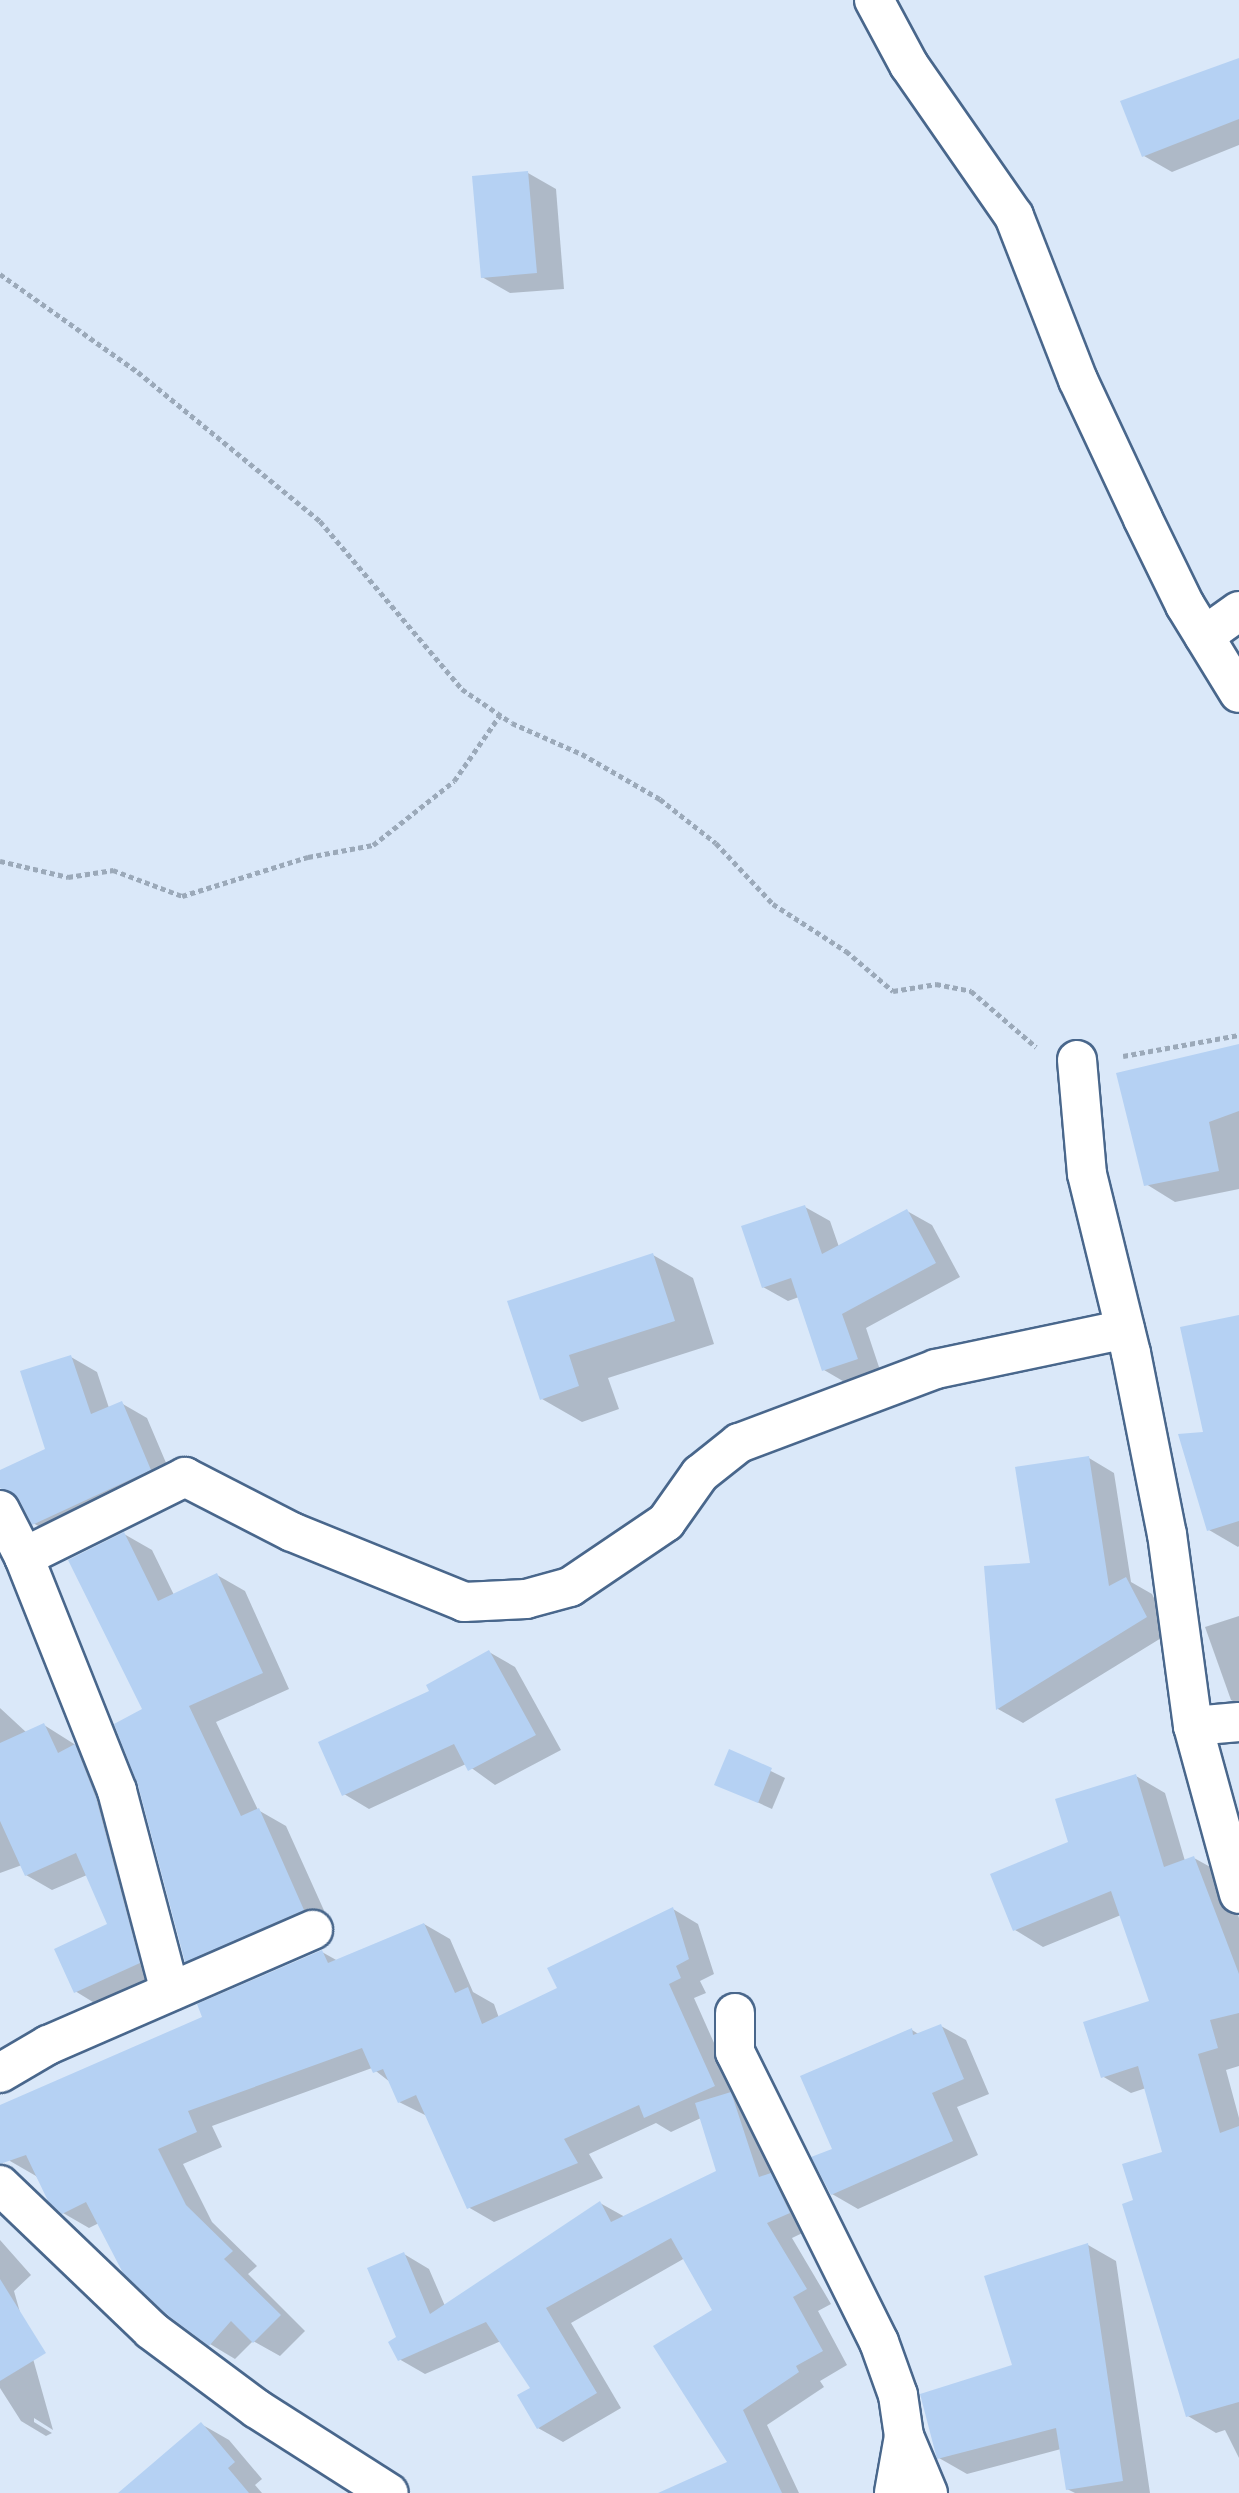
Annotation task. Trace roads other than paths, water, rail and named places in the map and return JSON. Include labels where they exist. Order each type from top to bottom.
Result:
[{"type":"street","points":[[871,1],[909,65],[1014,216],[1078,380],[1204,636],[1239,692]]},
{"type":"street","points":[[1204,636],[1239,611]]},
{"type":"street","points":[[1077,1060],[1087,1174],[1125,1329],[1167,1534],[1193,1726],[1239,1894]]},
{"type":"street","points":[[24,1557],[185,1477],[292,1532],[464,1602],[526,1599],[570,1587],[666,1521],[700,1474],[739,1443],[936,1369],[1125,1329]]},
{"type":"street","points":[[0,1510],[24,1557],[117,1791],[170,1991]]},
{"type":"street","points":[[1193,1726],[1239,1722]]},
{"type":"street","points":[[0,2073],[48,2045],[313,1930]]},
{"type":"street","points":[[735,2013],[735,2052],[879,2342],[898,2395],[904,2436],[928,2493]]},
{"type":"street","points":[[0,2185],[151,2330],[257,2409],[389,2493]]},
{"type":"street","points":[[894,2493],[904,2436]]}]
